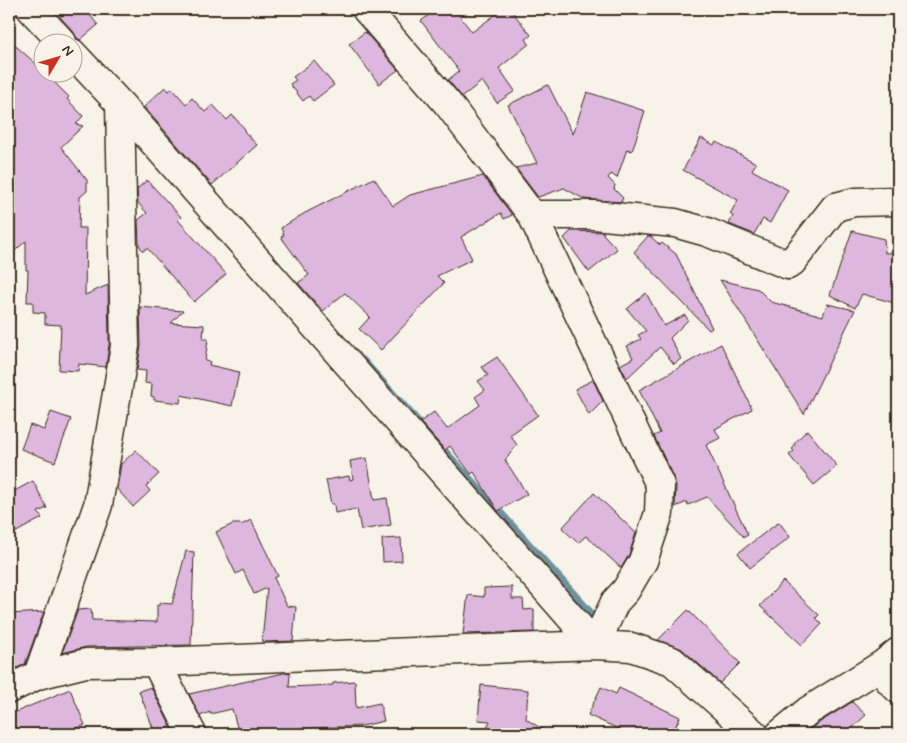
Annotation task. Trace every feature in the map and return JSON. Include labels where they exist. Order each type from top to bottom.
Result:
[{"type":"street","points":[[30,9],[52,32]]},
{"type":"street","points":[[366,9],[448,104],[532,215],[660,485],[660,513],[643,561],[626,590],[615,602],[595,645]]},
{"type":"street","points":[[82,64],[120,104],[595,645]]},
{"type":"street","points":[[38,675],[98,504],[125,346],[120,104]]},
{"type":"street","points":[[532,215],[594,215],[675,223],[707,232],[788,266],[835,207],[855,202],[898,201]]},
{"type":"street","points":[[9,689],[38,675],[86,663],[595,645],[631,648],[672,661],[754,734]]},
{"type":"street","points":[[890,659],[889,680],[898,689]]},
{"type":"street","points":[[780,734],[808,712],[890,659]]},
{"type":"street","points":[[156,662],[192,734]]},
{"type":"building","points":[[69,9],[85,9],[98,25],[82,38],[82,32],[74,32],[60,17]]},
{"type":"building","points":[[437,9],[454,9],[472,32],[503,9],[510,9],[531,35],[526,39],[529,44],[499,68],[515,91],[497,103],[482,81],[462,97],[448,80],[459,71],[421,21]]},
{"type":"building","points":[[365,32],[398,70],[379,84],[349,44]]},
{"type":"building","points":[[9,40],[32,60],[32,82],[56,82],[69,97],[67,99],[83,116],[76,124],[83,126],[61,147],[87,180],[87,191],[80,197],[79,228],[86,228],[85,295],[108,285],[109,345],[106,367],[79,364],[78,371],[59,370],[61,325],[45,324],[45,313],[33,312],[33,302],[27,302],[28,270],[26,270],[26,241],[9,256]]},
{"type":"building","points":[[314,61],[334,85],[313,101],[309,96],[303,101],[290,84],[296,80],[293,77]]},
{"type":"building","points":[[548,85],[573,134],[587,92],[645,111],[632,151],[627,149],[617,178],[611,174],[608,178],[615,185],[614,189],[623,198],[621,202],[584,199],[564,188],[538,197],[516,168],[537,163],[508,105]]},
{"type":"building","points":[[165,87],[169,91],[172,88],[186,104],[192,98],[205,112],[213,105],[227,120],[232,115],[257,145],[212,185],[144,107]]},
{"type":"building","points":[[701,138],[714,145],[716,142],[756,163],[752,170],[788,190],[770,223],[763,219],[754,234],[729,224],[733,216],[730,214],[738,200],[683,170]]},
{"type":"building","points":[[483,176],[512,215],[504,219],[501,213],[461,237],[472,259],[437,276],[444,283],[381,350],[359,329],[370,317],[345,293],[323,311],[298,283],[309,275],[281,237],[284,235],[281,228],[305,213],[374,178],[393,206],[410,195]]},
{"type":"building","points":[[147,180],[181,217],[178,220],[226,274],[194,302],[147,248],[143,251],[139,245],[138,220],[147,213],[138,203],[137,189]]},
{"type":"building","points":[[571,231],[604,232],[603,234],[617,249],[589,272],[564,238]]},
{"type":"building","points":[[852,231],[884,239],[885,253],[898,252],[898,304],[862,294],[855,308],[830,295]]},
{"type":"building","points":[[648,236],[660,245],[662,243],[676,254],[712,328],[709,330],[634,252]]},
{"type":"building","points":[[720,280],[758,289],[771,302],[823,316],[827,304],[855,310],[804,414]]},
{"type":"building","points":[[646,293],[664,326],[685,315],[688,320],[670,338],[681,359],[674,364],[660,347],[627,378],[620,365],[633,358],[627,346],[641,339],[638,335],[646,331],[627,309]]},
{"type":"building","points":[[140,307],[183,311],[171,323],[204,325],[203,339],[208,339],[205,361],[210,362],[209,365],[239,372],[232,406],[181,395],[180,403],[154,400],[154,397],[151,396],[152,384],[145,383],[146,371],[137,370],[141,346]]},
{"type":"building","points":[[721,344],[752,409],[715,429],[720,438],[706,445],[748,535],[744,537],[707,497],[688,505],[687,502],[675,507],[676,486],[674,479],[654,436],[660,433],[639,390]]},
{"type":"building","points":[[497,357],[538,415],[510,435],[517,445],[505,460],[527,494],[498,511],[474,472],[471,474],[450,446],[445,450],[420,422],[434,412],[447,429],[480,405],[475,397],[485,390],[478,381],[488,375],[482,367]]},
{"type":"building","points":[[593,380],[603,401],[589,415],[575,389]]},
{"type":"building","points":[[51,412],[71,419],[55,462],[21,449],[30,425],[44,430]]},
{"type":"building","points":[[807,430],[837,466],[814,485],[789,455],[794,451],[792,449],[795,446],[794,444]]},
{"type":"building","points":[[136,450],[159,474],[146,486],[150,491],[133,507],[117,489],[121,464]]},
{"type":"building","points":[[367,458],[374,500],[387,498],[391,525],[361,530],[357,509],[335,513],[326,480],[349,476],[350,480],[353,479],[350,461]]},
{"type":"building","points":[[33,481],[47,508],[38,512],[42,518],[9,536],[9,494]]},
{"type":"building","points":[[594,493],[636,533],[629,555],[621,568],[586,536],[578,543],[562,528]]},
{"type":"building","points":[[251,520],[278,576],[274,578],[287,606],[296,607],[293,641],[262,642],[267,588],[254,594],[243,570],[236,574],[216,532],[233,524],[241,525]]},
{"type":"building","points":[[779,522],[790,537],[750,568],[738,553]]},
{"type":"building","points":[[401,538],[402,561],[383,562],[382,539]]},
{"type":"building","points":[[186,551],[194,552],[191,645],[86,647],[62,653],[78,610],[91,609],[92,620],[157,622],[157,605],[160,605],[160,603],[172,604]]},
{"type":"building","points":[[783,581],[819,615],[816,618],[822,624],[802,645],[760,606]]},
{"type":"building","points":[[512,587],[512,599],[523,599],[524,610],[534,609],[534,632],[463,634],[468,595],[484,597],[484,588]]},
{"type":"building","points":[[688,610],[740,663],[720,683],[682,649],[658,640]]},
{"type":"building","points":[[44,612],[25,664],[15,669],[9,669],[9,614]]},
{"type":"building","points":[[290,672],[289,687],[333,685],[333,683],[355,681],[356,708],[380,703],[384,721],[362,726],[293,729],[294,734],[239,734],[232,709],[210,714],[210,712],[200,716],[189,694]]},
{"type":"building","points":[[481,685],[528,690],[526,719],[550,734],[484,734],[490,721],[478,720]]},
{"type":"building","points":[[151,687],[171,727],[155,733],[139,691]]},
{"type":"building","points":[[601,687],[616,694],[619,688],[680,717],[672,734],[629,734],[588,715]]},
{"type":"building","points":[[70,689],[85,725],[62,734],[9,734],[9,715]]},
{"type":"building","points":[[852,702],[866,715],[846,734],[804,734],[817,724]]},
{"type":"waterway","points":[[363,360],[595,617]]}]
